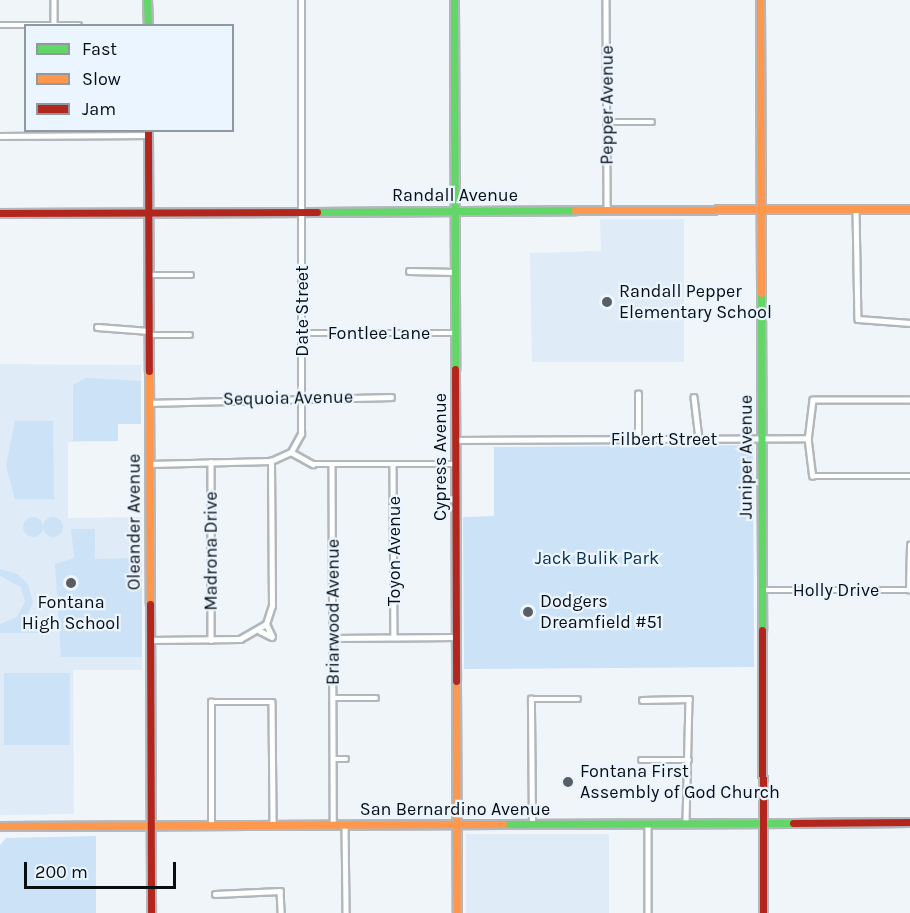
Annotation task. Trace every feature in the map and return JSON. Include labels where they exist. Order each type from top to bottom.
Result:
[{"type":"street","points":[[54,0],[54,24]]},
{"type":"street","points":[[147,0],[148,24]]},
{"type":"street","name":"Date Street","points":[[291,452],[301,434],[302,397],[301,0]]},
{"type":"street","name":"Cypress Avenue","points":[[454,0],[457,913]]},
{"type":"street","name":"Pepper Avenue","points":[[606,0],[607,210]]},
{"type":"street","name":"Juniper Avenue","points":[[760,0],[762,913]]},
{"type":"street","points":[[0,25],[24,25]]},
{"type":"street","points":[[606,122],[652,122]]},
{"type":"street","points":[[0,136],[26,133],[148,133]]},
{"type":"street","name":"Oleander Avenue","points":[[148,133],[151,913]]},
{"type":"street","name":"Randall Avenue","points":[[0,213],[910,208]]},
{"type":"street","points":[[856,209],[857,317],[864,323],[910,323]]},
{"type":"street","points":[[410,271],[455,272]]},
{"type":"street","points":[[148,275],[191,275]]},
{"type":"street","points":[[97,327],[190,335]]},
{"type":"street","name":"Fontlee Lane","points":[[302,333],[456,333]]},
{"type":"street","points":[[638,394],[638,439]]},
{"type":"street","name":"Sequoia Avenue","points":[[149,403],[302,397],[391,397]]},
{"type":"street","points":[[694,397],[699,439]]},
{"type":"street","points":[[910,400],[813,400],[808,438],[813,476],[910,476]]},
{"type":"street","name":"Filbert Street","points":[[455,440],[808,438]]},
{"type":"street","points":[[149,464],[271,461],[291,452],[307,464],[455,464]]},
{"type":"street","points":[[150,640],[240,639],[260,631],[266,624],[272,606],[271,461]]},
{"type":"street","name":"Madrona Drive","points":[[211,462],[211,640]]},
{"type":"street","name":"Briarwood Avenue","points":[[332,464],[333,825]]},
{"type":"street","name":"Toyon Avenue","points":[[393,464],[394,637]]},
{"type":"street","points":[[910,545],[910,590]]},
{"type":"street","name":"Holly Drive","points":[[761,590],[910,590]]},
{"type":"street","points":[[260,631],[272,637],[266,624]]},
{"type":"street","points":[[334,638],[457,637]]},
{"type":"street","points":[[333,698],[376,698]]},
{"type":"street","points":[[532,824],[531,699],[578,699]]},
{"type":"street","points":[[642,700],[689,699],[686,823]]},
{"type":"street","points":[[211,825],[212,702],[272,702],[273,824]]},
{"type":"street","points":[[334,759],[346,759]]},
{"type":"street","points":[[642,760],[689,760]]},
{"type":"street","name":"San Bernardino Avenue","points":[[0,826],[910,822]]},
{"type":"street","points":[[648,823],[648,913]]},
{"type":"street","points":[[345,825],[346,913]]},
{"type":"street","points":[[215,894],[280,891],[281,913]]},
{"type":"shaded area","name":"Randall Pepper Elementary School","points":[[600,219],[684,219],[684,362],[532,362],[530,253],[601,251]]},
{"type":"shaded area","name":"Fontana High School","points":[[0,364],[141,365],[141,424],[118,424],[118,441],[68,442],[68,518],[142,517],[142,670],[73,670],[74,814],[0,815]]},
{"type":"shaded area","points":[[466,834],[609,834],[609,913],[466,913]]},
{"type":"green space","points":[[86,378],[141,381],[141,424],[118,424],[118,441],[73,441],[73,385]]},
{"type":"green space","points":[[15,421],[53,421],[54,499],[15,499],[6,466]]},
{"type":"green space","name":"Jack Bulik Park","points":[[753,445],[754,667],[464,669],[463,517],[494,516],[494,447]]},
{"type":"green space","points":[[33,517],[40,520],[43,527],[40,534],[33,537],[26,534],[23,527],[26,520]]},
{"type":"green space","points":[[53,517],[60,520],[63,527],[60,534],[53,537],[46,534],[43,527],[46,520]]},
{"type":"green space","points":[[71,529],[95,529],[95,559],[142,558],[142,657],[61,657],[55,564],[74,558]]},
{"type":"green space","points":[[0,569],[17,574],[28,584],[33,603],[23,624],[46,624],[46,633],[0,633],[0,624],[17,617],[25,602],[21,587],[0,576]]},
{"type":"green space","points":[[4,673],[70,673],[70,745],[4,745]]},
{"type":"green space","points":[[96,836],[96,913],[0,913],[0,845],[6,838]]},
{"type":"traffic: fast","points":[[147,0],[148,24]]},
{"type":"traffic: fast","points":[[454,0],[455,369]]},
{"type":"traffic: fast","points":[[317,212],[575,210]]},
{"type":"traffic: fast","points":[[761,293],[762,630]]},
{"type":"traffic: fast","points":[[503,824],[793,823]]},
{"type":"traffic: slow","points":[[760,0],[761,293]]},
{"type":"traffic: slow","points":[[575,210],[910,209]]},
{"type":"traffic: slow","points":[[149,371],[150,604]]},
{"type":"traffic: slow","points":[[456,681],[457,913]]},
{"type":"traffic: slow","points":[[0,826],[503,824]]},
{"type":"traffic: jam","points":[[148,132],[149,371]]},
{"type":"traffic: jam","points":[[0,213],[317,212]]},
{"type":"traffic: jam","points":[[455,369],[456,681]]},
{"type":"traffic: jam","points":[[150,604],[151,913]]},
{"type":"traffic: jam","points":[[762,630],[763,913]]},
{"type":"traffic: jam","points":[[793,823],[910,822]]},
{"type":"place","name":"Randall Pepper Elementary School","points":[[607,302]]},
{"type":"place","name":"Fontana High School","points":[[71,583]]},
{"type":"place","name":"Dodgers Dreamfield #51","points":[[528,612]]},
{"type":"place","name":"Fontana First Assembly of God Church","points":[[568,782]]}]
